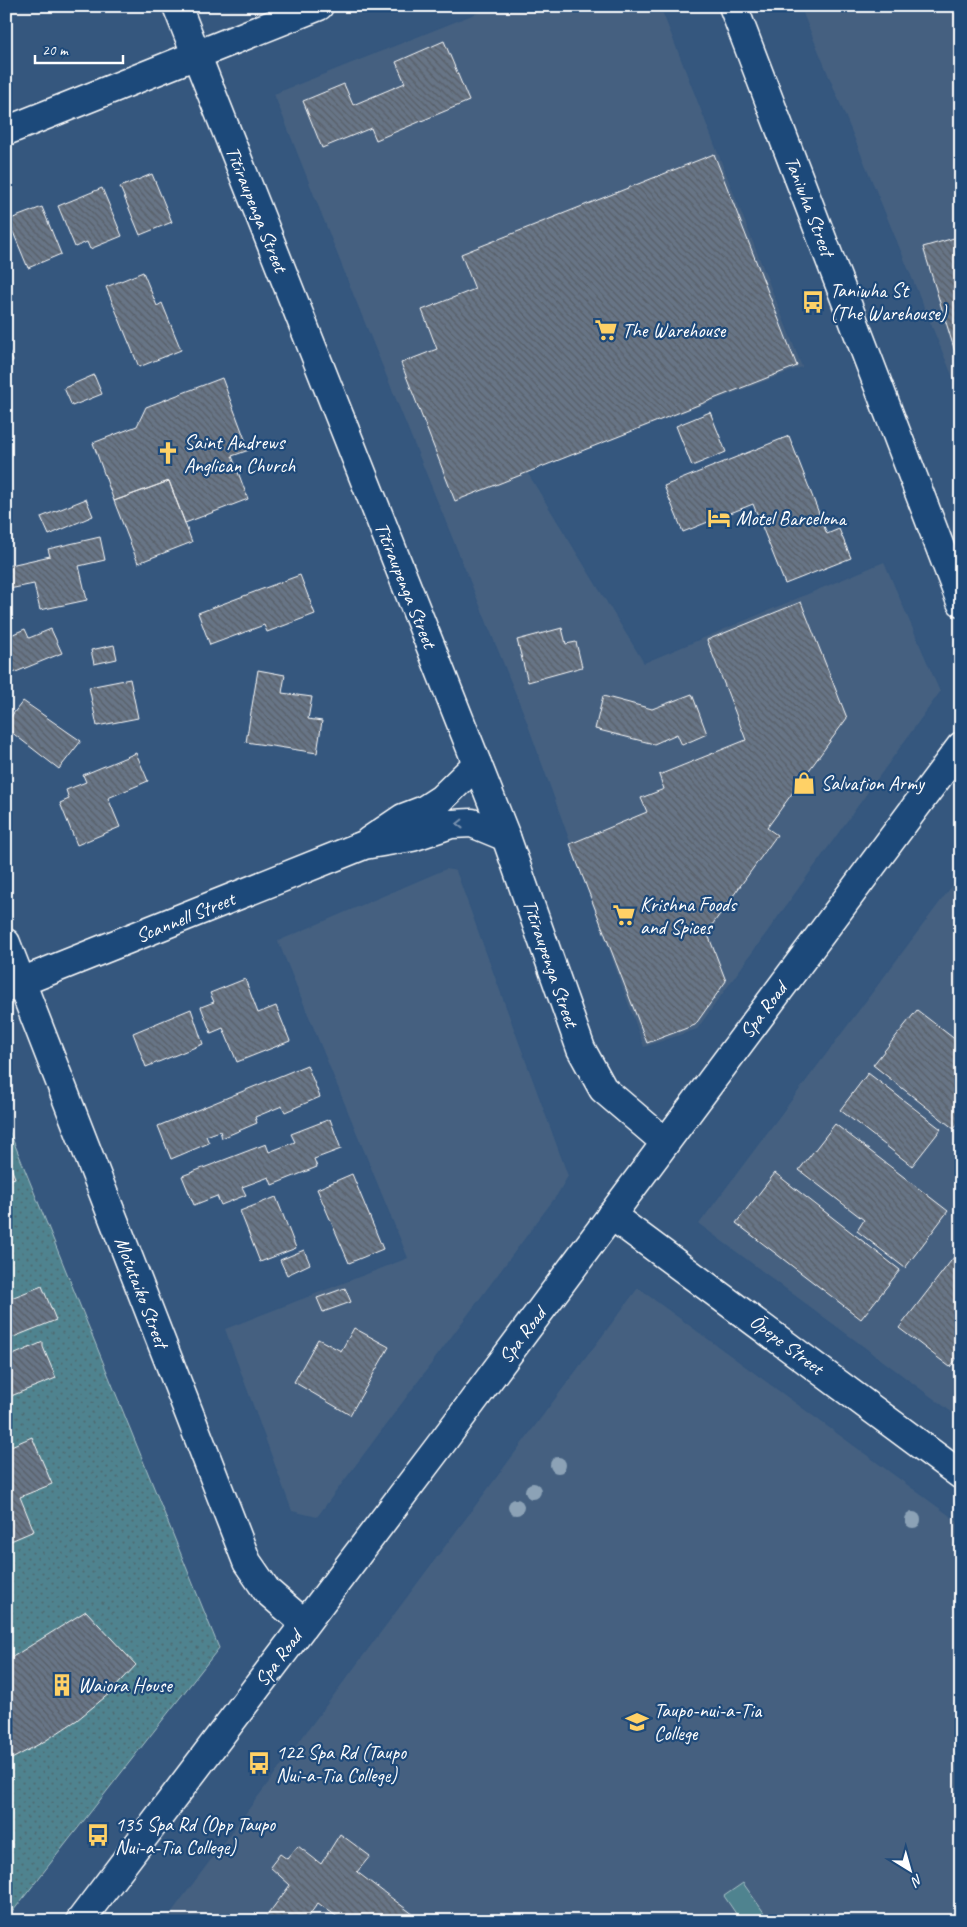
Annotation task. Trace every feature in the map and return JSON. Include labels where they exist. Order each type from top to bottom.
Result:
[{"type":"street","name":"Tītīraupenga Street","points":[[176,6],[506,836],[587,1062],[603,1088],[665,1142]]},
{"type":"street","points":[[6,131],[319,6]]},
{"type":"street","name":"Taniwha Street","points":[[733,6],[961,602]]},
{"type":"street","name":"Spa Road","points":[[80,1921],[961,746]]},
{"type":"street","name":"Scannell Street","points":[[364,845],[402,818],[424,810],[442,799],[477,764]]},
{"type":"street","name":"Scannell Street","points":[[14,985],[364,845],[412,837],[451,824],[472,824],[506,836]]},
{"type":"street","name":"Motutaiko Street","points":[[6,944],[14,985],[247,1562],[267,1591],[304,1623]]},
{"type":"street","name":"Ōpepe Street","points":[[611,1215],[961,1475]]},
{"type":"shaded area","points":[[495,6],[660,6],[802,367],[527,472],[644,663],[884,562],[940,692],[697,1029],[644,1047],[524,714],[274,94]]},
{"type":"shaded area","points":[[800,6],[961,6],[961,397]]},
{"type":"shaded area","points":[[446,869],[456,871],[568,1176],[557,1195],[317,1517],[292,1511],[225,1329],[408,1258],[278,941]]},
{"type":"shaded area","points":[[961,874],[961,1419],[699,1224]]},
{"type":"shaded area","name":"Taupo-nui-a-Tia College","points":[[638,1288],[961,1524],[961,1921],[165,1921]]},
{"type":"green space","points":[[6,1123],[219,1648],[6,1920]]},
{"type":"green space","points":[[743,1883],[770,1921],[741,1921],[724,1896]]},
{"type":"building","points":[[444,41],[469,101],[376,140],[371,128],[322,148],[303,101],[344,84],[353,105],[405,83],[396,62]]},
{"type":"building","name":"The Warehouse","points":[[714,154],[797,366],[455,501],[401,363],[437,349],[422,310],[475,289],[461,254]]},
{"type":"building","points":[[152,174],[172,222],[140,235],[120,187]]},
{"type":"building","points":[[102,188],[122,236],[90,249],[87,242],[75,247],[58,206]]},
{"type":"building","points":[[42,207],[61,254],[28,268],[8,220]]},
{"type":"building","points":[[961,236],[961,368],[960,368],[923,247]]},
{"type":"building","points":[[143,272],[157,306],[162,303],[181,350],[139,367],[106,287]]},
{"type":"building","points":[[6,344],[13,361],[6,364]]},
{"type":"building","points":[[94,375],[102,394],[72,406],[64,388]]},
{"type":"building","name":"Saint Andrews Anglican Church","points":[[222,378],[249,450],[232,456],[248,499],[185,523],[169,481],[114,501],[93,443],[137,426],[146,407]]},
{"type":"building","points":[[710,412],[726,452],[692,466],[676,426]]},
{"type":"building","points":[[789,436],[827,534],[839,529],[851,558],[785,584],[753,504],[683,532],[664,486]]},
{"type":"building","points":[[169,481],[192,542],[138,563],[114,501]]},
{"type":"building","points":[[86,499],[93,516],[49,535],[41,517]]},
{"type":"building","points":[[100,537],[105,560],[79,566],[87,600],[40,610],[34,584],[9,589],[6,566],[50,556],[48,549]]},
{"type":"building","points":[[300,575],[315,614],[267,632],[264,625],[210,645],[198,613]]},
{"type":"building","points":[[801,602],[847,718],[767,828],[777,835],[707,932],[726,981],[695,1025],[647,1043],[570,844],[647,812],[641,798],[664,789],[659,775],[746,740],[707,640]]},
{"type":"building","points":[[562,628],[566,644],[576,642],[582,667],[528,682],[517,640]]},
{"type":"building","points":[[25,629],[29,638],[51,629],[62,653],[6,676],[6,637]]},
{"type":"building","points":[[114,645],[117,659],[94,664],[91,650]]},
{"type":"building","points":[[258,670],[285,675],[282,693],[312,697],[308,719],[322,721],[317,753],[246,742]]},
{"type":"building","points":[[130,679],[138,718],[97,726],[89,687]]},
{"type":"building","points":[[692,694],[707,734],[682,745],[677,734],[654,744],[595,729],[603,696],[652,709]]},
{"type":"building","points":[[23,701],[81,741],[59,769],[6,728],[6,723]]},
{"type":"building","points":[[136,753],[148,781],[108,798],[120,827],[77,845],[60,803],[69,799],[66,790],[86,782],[83,775]]},
{"type":"building","points":[[245,979],[258,1013],[276,1006],[290,1041],[237,1062],[223,1028],[211,1033],[201,1007],[214,1002],[210,993]]},
{"type":"building","points":[[191,1009],[203,1044],[146,1067],[133,1033]]},
{"type":"building","points":[[917,1010],[961,1044],[961,1120],[954,1129],[873,1065]]},
{"type":"building","points":[[307,1065],[320,1097],[285,1112],[282,1106],[255,1117],[257,1123],[222,1138],[220,1131],[206,1136],[209,1143],[171,1159],[158,1126]]},
{"type":"building","points":[[868,1073],[941,1129],[912,1166],[840,1110]]},
{"type":"building","points":[[330,1119],[341,1149],[314,1159],[317,1167],[272,1185],[269,1177],[242,1187],[246,1195],[221,1205],[217,1196],[194,1205],[182,1176],[266,1144],[269,1152],[295,1142],[291,1134]]},
{"type":"building","points":[[835,1124],[948,1211],[905,1268],[857,1231],[864,1220],[799,1170]]},
{"type":"building","points":[[6,1155],[15,1178],[6,1181]]},
{"type":"building","points":[[775,1173],[900,1270],[861,1319],[736,1223]]},
{"type":"building","points":[[352,1174],[383,1249],[349,1263],[317,1189]]},
{"type":"building","points":[[276,1197],[296,1248],[260,1262],[240,1211]]},
{"type":"building","points":[[961,1248],[961,1353],[950,1367],[899,1328]]},
{"type":"building","points":[[304,1250],[310,1264],[287,1275],[280,1260]]},
{"type":"building","points":[[42,1286],[56,1320],[6,1340],[6,1300]]},
{"type":"building","points":[[345,1288],[351,1302],[323,1312],[317,1298]]},
{"type":"building","points":[[354,1328],[389,1347],[350,1415],[294,1382],[318,1339],[341,1351]]},
{"type":"building","points":[[43,1342],[43,1347],[56,1378],[6,1398],[6,1358]]},
{"type":"building","points":[[6,1435],[11,1446],[32,1437],[52,1484],[20,1497],[34,1531],[6,1543]]},
{"type":"building","name":"Waiora House","points":[[86,1611],[136,1665],[110,1693],[77,1720],[45,1741],[6,1762],[6,1661]]},
{"type":"building","points":[[340,1834],[370,1856],[357,1872],[422,1921],[343,1921],[318,1903],[305,1921],[263,1921],[290,1885],[270,1867],[280,1854],[287,1859],[298,1846],[321,1864]]},
{"type":"place","name":"Taniwha St (The Warehouse)","points":[[813,302]]},
{"type":"place","name":"The Warehouse","points":[[606,330]]},
{"type":"place","name":"Saint Andrews Anglican Church","points":[[168,453]]},
{"type":"place","name":"Motel Barcelona","points":[[719,518]]},
{"type":"place","name":"Salvation Army","points":[[804,783]]},
{"type":"place","name":"Krishna Foods and Spices","points":[[624,915]]},
{"type":"place","name":"Waiora House","points":[[62,1685]]},
{"type":"place","name":"Taupo-nui-a-Tia College","points":[[637,1722]]},
{"type":"place","name":"122 Spa Rd (Taupo Nui-a-Tia College)","points":[[259,1763]]},
{"type":"place","name":"135 Spa Rd (Opp Taupo Nui-a-Tia College)","points":[[98,1835]]}]
